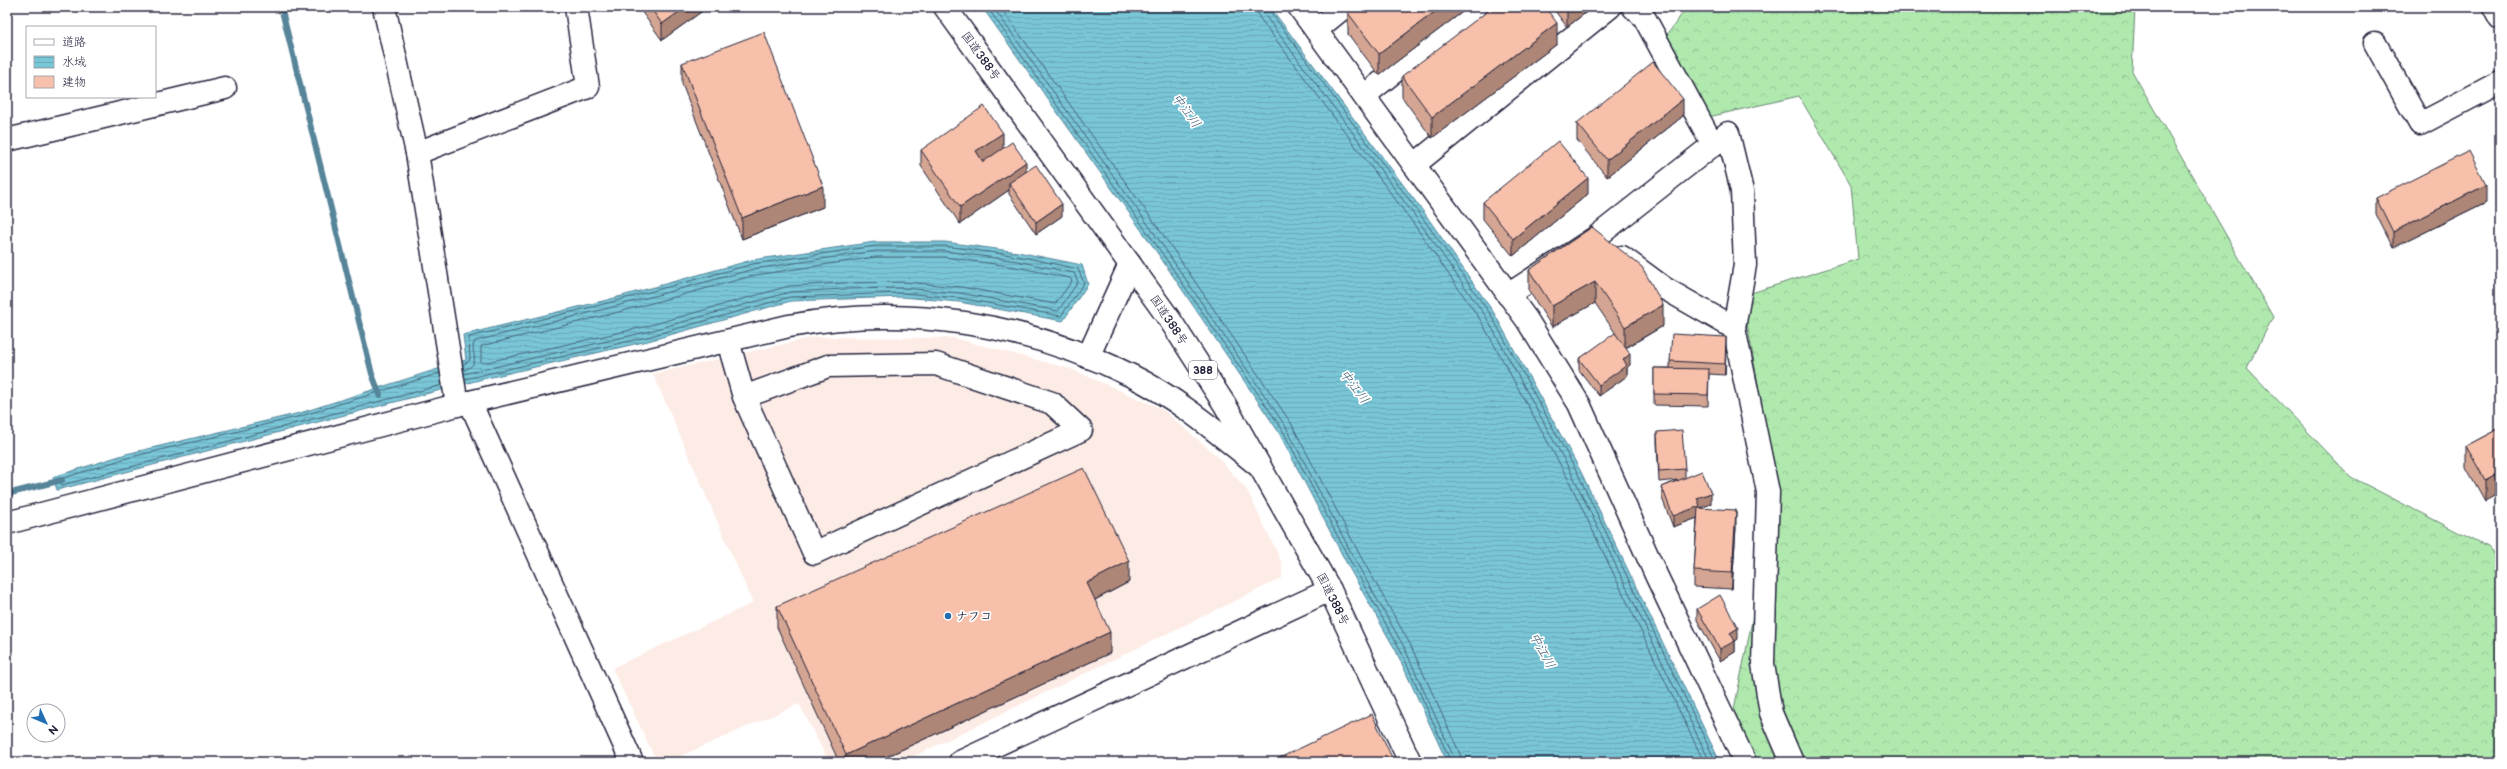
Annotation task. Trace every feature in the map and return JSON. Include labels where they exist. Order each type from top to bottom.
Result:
[{"type":"main road","points":[[384,7],[416,153],[450,360],[460,398],[632,762]]},
{"type":"main road","points":[[416,153],[588,87],[576,7]]},
{"type":"main road","name":"国道388号","points":[[946,7],[1130,264],[1197,361],[1262,468],[1330,590],[1410,762]]},
{"type":"main road","points":[[1299,7],[1508,295],[1579,404],[1657,577],[1745,762]]},
{"type":"main road","points":[[1316,30],[1344,7]]},
{"type":"main road","points":[[1364,96],[1475,7]]},
{"type":"main road","points":[[1414,165],[1610,7]]},
{"type":"main road","points":[[1633,7],[1644,17],[1713,144]]},
{"type":"main road","points":[[2494,7],[2500,18]]},
{"type":"main road","points":[[2375,43],[2420,124],[2500,82]]},
{"type":"main road","points":[[7,140],[225,88]]},
{"type":"main road","points":[[1508,295],[1594,238],[1728,133],[1742,191],[1745,264],[1734,328],[1768,492],[1763,664],[1771,713],[1792,762]]},
{"type":"main road","points":[[1594,238],[1664,288],[1734,328]]},
{"type":"main road","points":[[1088,357],[1130,264]]},
{"type":"main road","points":[[7,523],[460,398],[728,341],[814,321],[897,317],[946,319],[999,328],[1050,342],[1088,357],[1133,376],[1186,408],[1262,468]]},
{"type":"main road","points":[[728,341],[744,397],[814,553],[1081,430],[1052,403],[936,364],[828,366],[744,397]]},
{"type":"main road","points":[[960,762],[1330,590]]},
{"type":"shaded area","points":[[814,337],[954,338],[1071,369],[1162,409],[1216,455],[1247,490],[1282,563],[1282,578],[902,762],[829,762],[799,704],[667,762],[657,762],[612,668],[753,603],[653,374]]},
{"type":"green space","points":[[1687,7],[2135,7],[2132,71],[2273,317],[2247,368],[2351,477],[2487,547],[2500,561],[2500,762],[1757,762],[1733,714],[1778,494],[1742,296],[1858,259],[1851,185],[1799,96],[1704,118],[1662,42]]},
{"type":"water","name":"中江川","points":[[982,7],[1270,7],[1425,214],[1494,313],[1580,470],[1720,762],[1447,762],[1396,651],[1348,566],[1278,431],[1152,245]]},
{"type":"water","points":[[875,242],[945,242],[1018,252],[1082,265],[1088,284],[1063,321],[959,302],[902,297],[791,301],[648,341],[483,379],[57,490],[53,477],[126,454],[300,413],[466,360],[463,335],[607,300],[752,260]]},
{"type":"building","points":[[650,7],[686,7],[662,24]]},
{"type":"building","points":[[1355,7],[1441,7],[1379,54],[1348,13]]},
{"type":"building","points":[[1493,7],[1545,7],[1557,23],[1432,117],[1402,76]]},
{"type":"building","points":[[764,32],[823,186],[742,218],[682,63]]},
{"type":"building","points":[[1653,62],[1683,99],[1607,160],[1577,123]]},
{"type":"building","points":[[984,106],[1003,133],[976,151],[983,162],[1012,142],[1026,162],[960,207],[921,150]]},
{"type":"building","points":[[1558,141],[1588,178],[1513,239],[1483,202]]},
{"type":"building","points":[[2469,151],[2486,185],[2393,232],[2376,198]]},
{"type":"building","points":[[1036,165],[1062,204],[1036,222],[1009,183]]},
{"type":"building","points":[[1592,227],[1642,267],[1663,305],[1625,327],[1595,282],[1552,306],[1529,270]]},
{"type":"building","points":[[1615,333],[1630,354],[1623,360],[1627,365],[1599,385],[1579,359]]},
{"type":"building","points":[[1672,334],[1726,337],[1725,364],[1670,361]]},
{"type":"building","points":[[1654,368],[1709,369],[1708,395],[1654,394]]},
{"type":"building","points":[[2500,428],[2500,472],[2485,480],[2466,446]]},
{"type":"building","points":[[1682,430],[1685,469],[1659,471],[1657,432]]},
{"type":"building","name":"ナフコ","points":[[1084,468],[1129,561],[1087,583],[1110,632],[846,755],[777,606]]},
{"type":"building","points":[[1702,471],[1711,493],[1697,498],[1700,506],[1673,516],[1662,487]]},
{"type":"building","points":[[1698,508],[1736,510],[1732,573],[1694,571]]},
{"type":"building","points":[[1720,595],[1738,628],[1730,633],[1735,641],[1720,649],[1697,609]]},
{"type":"building","points":[[1372,714],[1394,762],[1271,762]]},
{"type":"waterway","points":[[281,7],[372,374],[380,395]]},
{"type":"waterway","points":[[7,494],[62,480]]},
{"type":"place","name":"ナフコ","points":[[948,616]]}]
